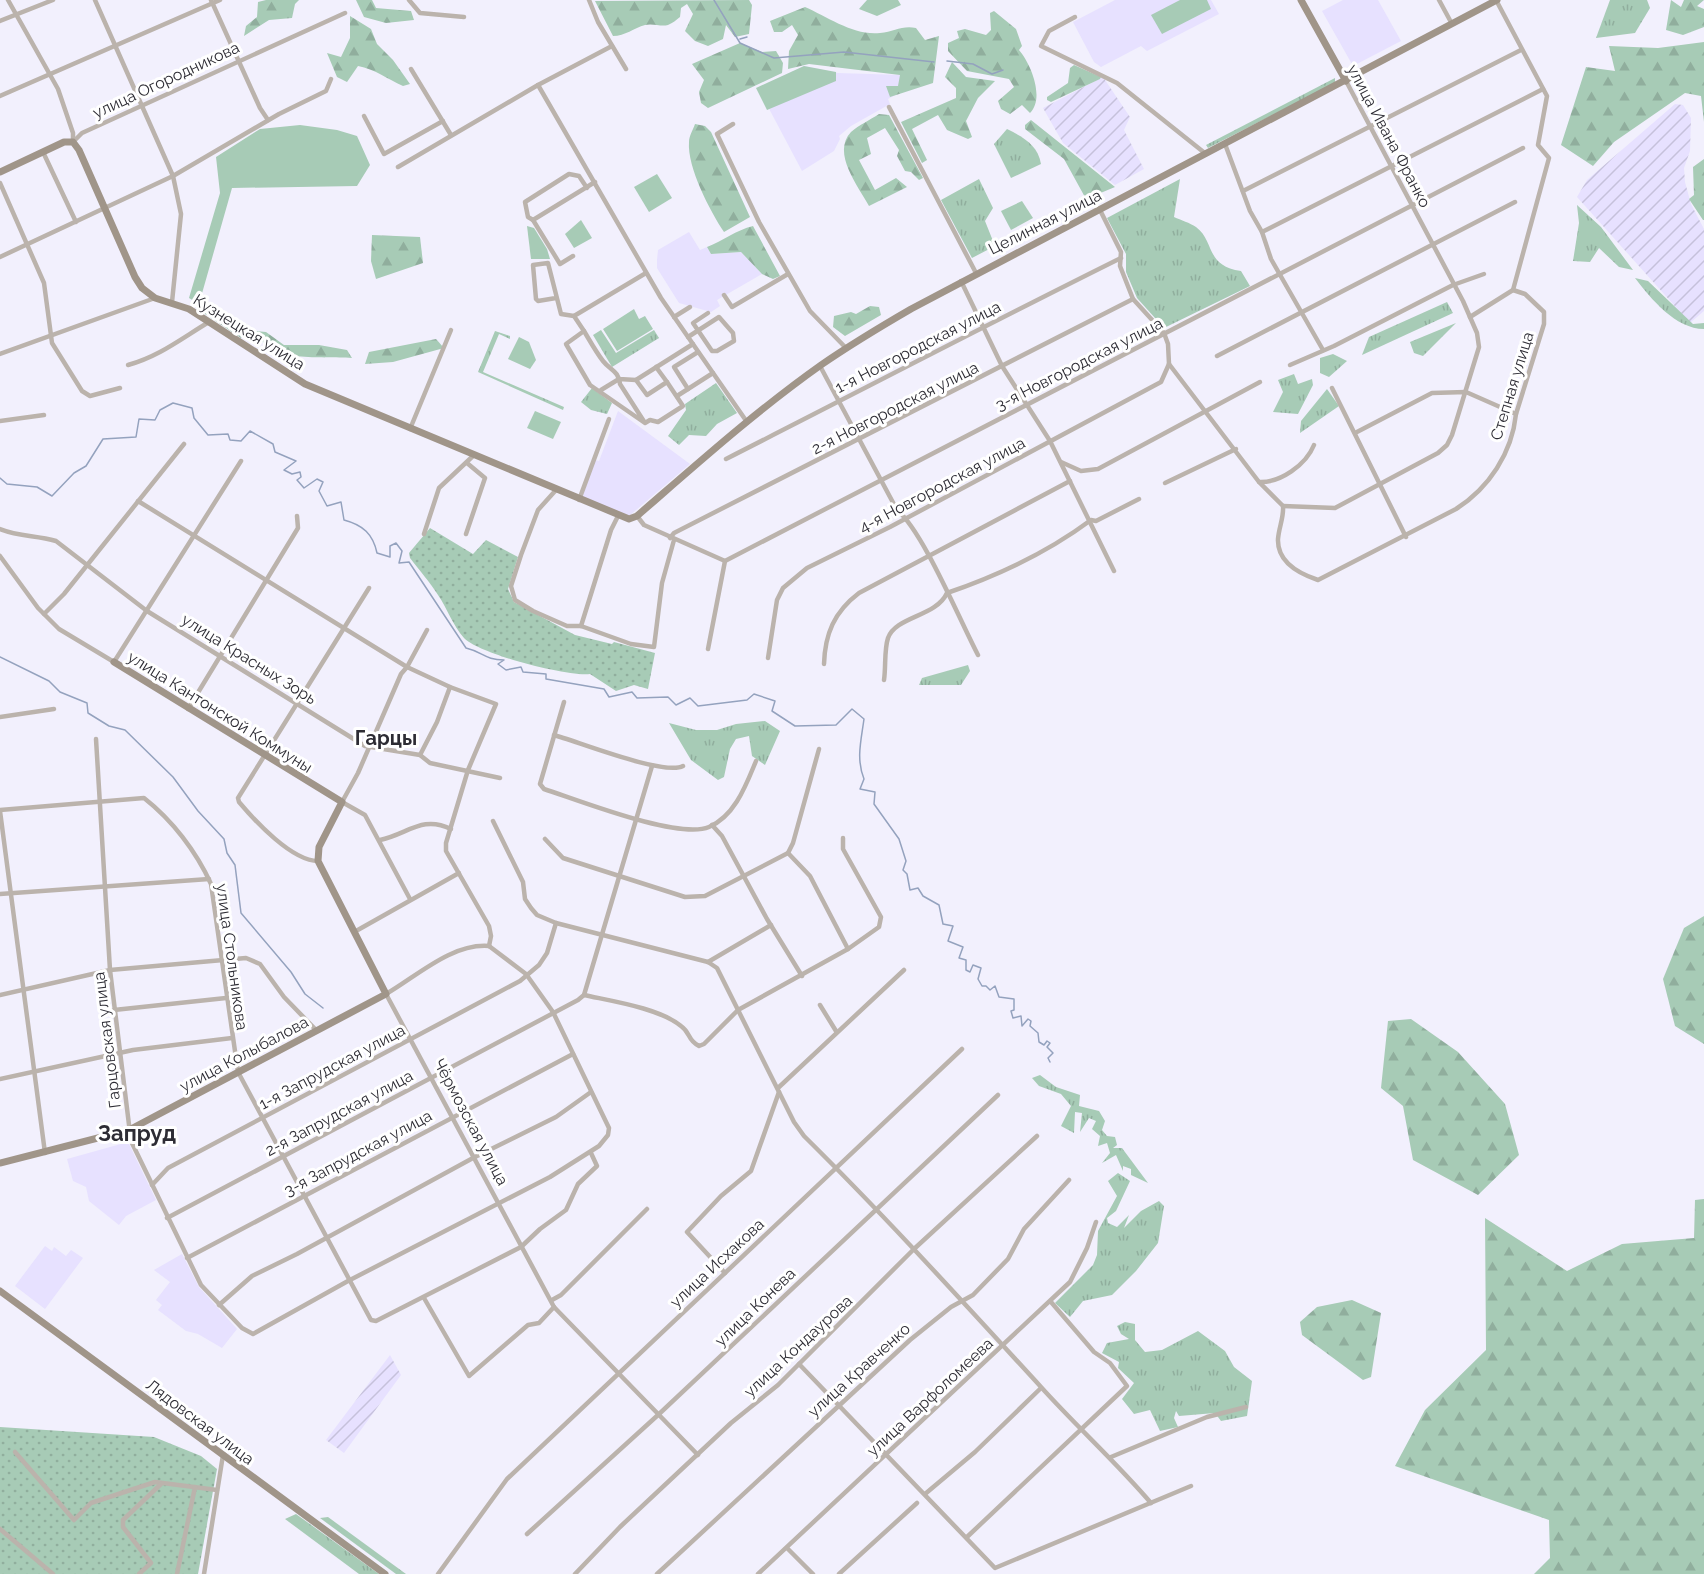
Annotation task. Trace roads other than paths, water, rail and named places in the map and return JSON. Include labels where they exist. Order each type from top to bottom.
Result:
[{"type":"main road","name":"улица Ивана Франко","points":[[1300,0],[1346,81]]},
{"type":"main road","name":"Целинная улица","points":[[637,516],[747,422],[846,348],[961,280],[1100,210],[1496,0]]},
{"type":"main road","name":"улица Огородникова","points":[[0,172],[64,142],[73,142]]},
{"type":"main road","points":[[73,142],[80,150],[135,277],[142,288],[155,298]]},
{"type":"main road","name":"Кузнецкая улица","points":[[155,298],[172,302],[209,322],[305,384],[618,516],[629,519],[637,516]]},
{"type":"main road","name":"улица Кантонской Коммуны","points":[[114,663],[342,802]]},
{"type":"main road","points":[[318,861],[319,847],[342,802]]},
{"type":"main road","name":"Чёрмозская улица","points":[[318,861],[356,931],[386,994]]},
{"type":"main road","name":"улица Колыбалова","points":[[0,1163],[129,1130],[386,994]]},
{"type":"main road","name":"Лядовская улица","points":[[0,1291],[385,1574]]},
{"type":"street","points":[[8,0],[50,74],[74,134],[73,142]]},
{"type":"street","points":[[0,21],[52,0]]},
{"type":"street","points":[[95,0],[174,176],[181,214],[172,302]]},
{"type":"street","points":[[0,96],[220,0]]},
{"type":"street","points":[[409,0],[420,13],[464,17]]},
{"type":"street","points":[[590,0],[598,22],[626,69]]},
{"type":"street","points":[[1439,0],[1452,24]]},
{"type":"street","points":[[1470,317],[1498,297],[1513,290],[1549,158],[1538,145],[1547,102],[1544,89],[1496,0]]},
{"type":"street","points":[[212,2],[268,120]]},
{"type":"street","name":"улица Огородникова","points":[[73,142],[82,133],[345,13]]},
{"type":"street","points":[[1075,17],[1049,31],[1041,46],[1117,83],[1206,154]]},
{"type":"street","points":[[398,167],[612,46]]},
{"type":"street","points":[[1243,191],[1521,50]]},
{"type":"street","points":[[411,69],[451,135]]},
{"type":"street","points":[[0,257],[106,210],[174,176],[268,120],[326,92],[331,79]]},
{"type":"street","name":"улица Ивана Франко","points":[[1283,506],[1331,509],[1421,464],[1447,445],[1479,347],[1470,317],[1346,81]]},
{"type":"street","points":[[538,86],[646,273],[747,422]]},
{"type":"street","points":[[1262,232],[1544,89]]},
{"type":"street","points":[[889,107],[976,273]]},
{"type":"street","points":[[364,116],[384,154],[443,121]]},
{"type":"street","points":[[734,124],[717,134],[745,194],[788,274],[814,316],[846,348]]},
{"type":"street","points":[[1224,144],[1250,211],[1262,232],[1271,259],[1281,273],[1323,351]]},
{"type":"street","name":"3-я Новгородская улица","points":[[725,561],[1523,148]]},
{"type":"street","points":[[43,152],[76,222]]},
{"type":"street","points":[[573,256],[560,264],[533,220],[528,217],[525,202],[569,174],[579,176],[587,188]]},
{"type":"street","points":[[533,220],[595,182]]},
{"type":"street","points":[[0,183],[44,284],[54,348],[82,390],[90,396],[120,388]]},
{"type":"street","points":[[1217,356],[1515,202]]},
{"type":"street","points":[[1100,210],[1121,252],[1123,277],[1133,299],[1164,333],[1168,344],[1169,364],[1236,449],[1258,482],[1283,506]]},
{"type":"street","name":"1-я Новгородская улица","points":[[726,459],[838,401],[846,400],[897,369],[986,327],[1121,258]]},
{"type":"street","points":[[556,298],[538,301],[536,299],[533,265],[548,263],[561,314],[574,316],[646,273]]},
{"type":"street","points":[[724,296],[732,307],[788,274]]},
{"type":"street","points":[[1290,365],[1323,351],[1453,285],[1484,274]]},
{"type":"street","points":[[961,280],[986,327],[1002,366],[1050,441],[1091,520],[1114,571]]},
{"type":"street","name":"Степная улица","points":[[1283,506],[1278,542],[1290,566],[1300,574],[1318,580],[1407,537],[1477,496],[1489,482],[1511,436],[1544,324],[1544,312],[1525,294],[1513,290]]},
{"type":"street","points":[[0,354],[50,334],[155,298]]},
{"type":"street","name":"2-я Новгородская улица","points":[[672,539],[674,533],[859,441],[1133,299]]},
{"type":"street","points":[[674,317],[690,307]]},
{"type":"street","points":[[688,337],[698,331],[719,317],[733,333],[734,341],[714,352],[698,331],[693,322],[708,313]]},
{"type":"street","points":[[574,316],[605,363],[614,369],[645,423]]},
{"type":"street","points":[[128,365],[148,360],[170,349],[209,322]]},
{"type":"street","points":[[410,429],[451,330]]},
{"type":"street","points":[[584,332],[566,344],[590,385],[601,390],[645,423]]},
{"type":"street","points":[[601,390],[619,379],[636,380],[693,344]]},
{"type":"street","points":[[688,389],[674,367],[698,352]]},
{"type":"street","name":"4-я Новгородская улица","points":[[768,658],[777,600],[783,588],[807,568],[1161,382],[1169,364]]},
{"type":"street","points":[[820,366],[880,480],[897,510],[906,517],[927,555],[978,655]]},
{"type":"street","points":[[645,423],[650,420],[658,422],[684,406],[656,367]]},
{"type":"street","points":[[677,396],[713,374]]},
{"type":"street","points":[[636,380],[647,395],[667,382]]},
{"type":"street","points":[[1061,462],[1089,472],[1260,382]]},
{"type":"street","points":[[1332,388],[1407,537]]},
{"type":"street","points":[[1355,434],[1432,393],[1466,392],[1516,414]]},
{"type":"street","points":[[0,421],[44,415]]},
{"type":"street","points":[[579,500],[609,419]]},
{"type":"street","points":[[44,614],[87,566],[184,444]]},
{"type":"street","points":[[1258,482],[1277,480],[1310,455],[1314,445]]},
{"type":"street","points":[[1165,483],[1236,449]]},
{"type":"street","points":[[424,534],[439,489],[468,464],[473,456]]},
{"type":"street","points":[[114,663],[241,461]]},
{"type":"street","points":[[466,534],[484,478],[468,464]]},
{"type":"street","points":[[824,664],[825,641],[845,604],[927,555],[1070,481]]},
{"type":"street","points":[[556,490],[538,510],[511,586],[515,600],[567,626],[581,626],[631,644],[654,646],[662,583],[672,539]]},
{"type":"street","points":[[884,680],[888,638],[894,628],[942,603],[947,593],[993,577],[1073,533],[1091,520],[1096,521],[1139,499]]},
{"type":"street","points":[[138,501],[407,667],[495,704],[468,770],[446,851],[489,926],[491,936],[489,946],[526,974],[554,1012],[609,1128],[608,1135],[591,1153],[550,1178],[348,1281]]},
{"type":"street","points":[[188,709],[268,582],[298,528],[297,516]]},
{"type":"street","points":[[581,626],[611,530],[618,516]]},
{"type":"street","points":[[637,516],[644,525],[725,561],[708,649]]},
{"type":"street","name":"улица Красных Зорь","points":[[0,529],[20,537],[43,537],[57,541],[147,611],[370,747],[420,755],[429,763],[500,778]]},
{"type":"street","name":"улица Кантонской Коммуны","points":[[0,556],[44,614],[59,629],[114,663]]},
{"type":"street","points":[[318,861],[310,861],[299,855],[260,826],[238,798],[369,588]]},
{"type":"street","points":[[342,802],[370,747],[401,674],[427,630]]},
{"type":"street","points":[[420,755],[437,722],[450,687]]},
{"type":"street","points":[[564,702],[540,784],[544,789],[638,819],[691,830],[712,825],[733,807],[756,761]]},
{"type":"street","points":[[0,717],[54,710]]},
{"type":"street","points":[[554,735],[652,766],[676,769],[683,766]]},
{"type":"street","name":"Гарцовская улица","points":[[96,739],[110,970],[131,1141],[201,1285],[242,1328],[253,1334],[348,1281]]},
{"type":"street","points":[[545,839],[563,858],[696,898],[724,888],[788,853],[793,843],[819,749]]},
{"type":"street","points":[[652,766],[584,995],[634,1007],[662,1017],[682,1026],[691,1042],[699,1046],[738,1010],[848,949],[882,923],[843,849],[843,838]]},
{"type":"street","name":"улица Стольникова","points":[[0,810],[144,798],[160,811],[188,845],[205,869],[209,879],[238,1072],[348,1281],[369,1319],[376,1322],[424,1298]]},
{"type":"street","name":"улица Кантонской Коммуны","points":[[342,802],[365,815],[410,900]]},
{"type":"street","points":[[0,810],[45,1153]]},
{"type":"street","points":[[493,821],[523,882],[525,899],[537,915],[708,962],[722,974],[778,1090],[804,1136],[962,1299],[1002,1346],[1080,1429],[1111,1457],[1150,1503]]},
{"type":"street","points":[[380,840],[393,837],[423,823],[438,823],[451,829]]},
{"type":"street","points":[[712,825],[722,836],[801,976]]},
{"type":"street","points":[[788,853],[810,876],[848,949]]},
{"type":"street","points":[[356,931],[459,873]]},
{"type":"street","points":[[0,894],[209,879]]},
{"type":"street","name":"1-я Запрудская улица","points":[[152,1185],[168,1168],[510,986],[539,965],[547,953],[556,922]]},
{"type":"street","points":[[708,962],[771,925]]},
{"type":"street","name":"улица Колыбалова","points":[[386,994],[452,955],[480,945],[489,946]]},
{"type":"street","points":[[0,995],[110,970],[220,958],[255,960],[284,997],[317,1031]]},
{"type":"street","points":[[725,1273],[687,1232],[721,1196],[751,1171],[778,1090],[836,1031],[904,970]]},
{"type":"street","name":"Чёрмозская улица","points":[[386,994],[454,1116],[473,1158],[554,1307],[698,1455]]},
{"type":"street","name":"2-я Запрудская улица","points":[[167,1218],[584,995]]},
{"type":"street","points":[[114,1010],[226,998]]},
{"type":"street","points":[[820,1005],[836,1031]]},
{"type":"street","points":[[0,1079],[120,1052],[232,1038]]},
{"type":"street","name":"улица Исхакова","points":[[438,1574],[507,1479],[962,1049]]},
{"type":"street","name":"3-я Запрудская улица","points":[[187,1258],[573,1054]]},
{"type":"street","points":[[219,1305],[252,1276],[473,1158],[556,1117],[591,1092]]},
{"type":"street","name":"улица Конева","points":[[527,1534],[658,1415],[998,1095]]},
{"type":"street","name":"улица Кондаурова","points":[[575,1574],[698,1455],[799,1364],[914,1250],[1037,1136]]},
{"type":"street","points":[[554,1307],[540,1323],[528,1325],[470,1376],[424,1298],[521,1247],[540,1229],[566,1210],[578,1184],[597,1166],[591,1153]]},
{"type":"street","name":"улица Кравченко","points":[[657,1574],[910,1340],[962,1299],[972,1295],[1008,1259],[1024,1229],[1069,1180]]},
{"type":"street","points":[[552,1300],[561,1294],[647,1209]]},
{"type":"street","name":"улица Варфоломеева","points":[[759,1574],[1051,1302],[1070,1282],[1087,1248],[1096,1222]]},
{"type":"street","points":[[967,1537],[1125,1388],[1126,1381],[1106,1360],[1094,1352],[1051,1302]]},
{"type":"street","points":[[799,1364],[888,1453],[995,1568],[1191,1486]]},
{"type":"street","points":[[925,1494],[975,1452],[1041,1388]]},
{"type":"street","points":[[1111,1457],[1207,1417],[1246,1407]]},
{"type":"street","points":[[15,1452],[74,1520],[91,1503],[154,1482],[217,1490]]},
{"type":"street","points":[[204,1574],[223,1455]]},
{"type":"street","points":[[139,1574],[151,1563],[123,1527],[123,1521],[161,1484]]},
{"type":"street","points":[[177,1574],[195,1487]]},
{"type":"street","points":[[839,1574],[917,1503]]},
{"type":"street","points":[[0,1529],[53,1574]]},
{"type":"street","points":[[787,1548],[813,1574]]},
{"type":"waterway","points":[[714,0],[740,43],[774,58],[844,52],[934,62]]},
{"type":"waterway","points":[[740,39],[747,37]]},
{"type":"waterway","points":[[947,61],[973,64],[992,74],[1003,70]]},
{"type":"waterway","points":[[0,478],[7,484],[37,487],[52,496],[74,473],[86,466],[103,439],[136,437],[139,419],[155,420],[160,410],[173,403],[192,408],[194,418],[208,435],[228,434],[230,440],[241,441],[250,431],[273,444],[275,452],[296,461],[284,470],[292,474],[300,472],[301,477],[297,480],[304,488],[317,479],[323,482],[319,491],[327,506],[341,502],[344,520],[366,531],[377,553],[390,557],[390,546],[396,543],[402,551],[399,563],[409,562],[466,648],[492,659],[504,660],[498,664],[506,670],[521,667],[523,672],[546,674],[546,679],[604,689],[609,697],[632,692],[637,698],[668,697],[676,705],[690,698],[698,706],[747,700],[754,694],[775,701],[772,711],[795,726],[836,725],[852,709],[864,719],[860,757],[864,779],[860,789],[875,792],[874,804],[899,839],[906,861],[903,870],[907,874],[910,890],[918,888],[923,896],[939,905],[943,924],[953,926],[948,941],[963,947],[959,958],[966,960],[966,970],[970,972],[973,965],[981,968],[978,979],[982,986],[990,990],[995,986],[999,997],[1014,999],[1014,1010],[1011,1011],[1013,1018],[1021,1016],[1022,1026],[1028,1019],[1031,1021],[1030,1026],[1038,1033],[1039,1042],[1044,1045],[1047,1041],[1050,1043],[1047,1047],[1053,1053],[1048,1058],[1050,1062]]},
{"type":"waterway","points":[[0,657],[49,681],[60,692],[87,703],[88,713],[109,726],[125,730],[173,777],[198,811],[224,839],[227,853],[235,865],[241,913],[291,972],[305,994],[323,1008]]},
{"type":"district","name":"Гарцы","points":[[386,738]]},
{"type":"district","name":"Запруд","points":[[137,1133]]}]
